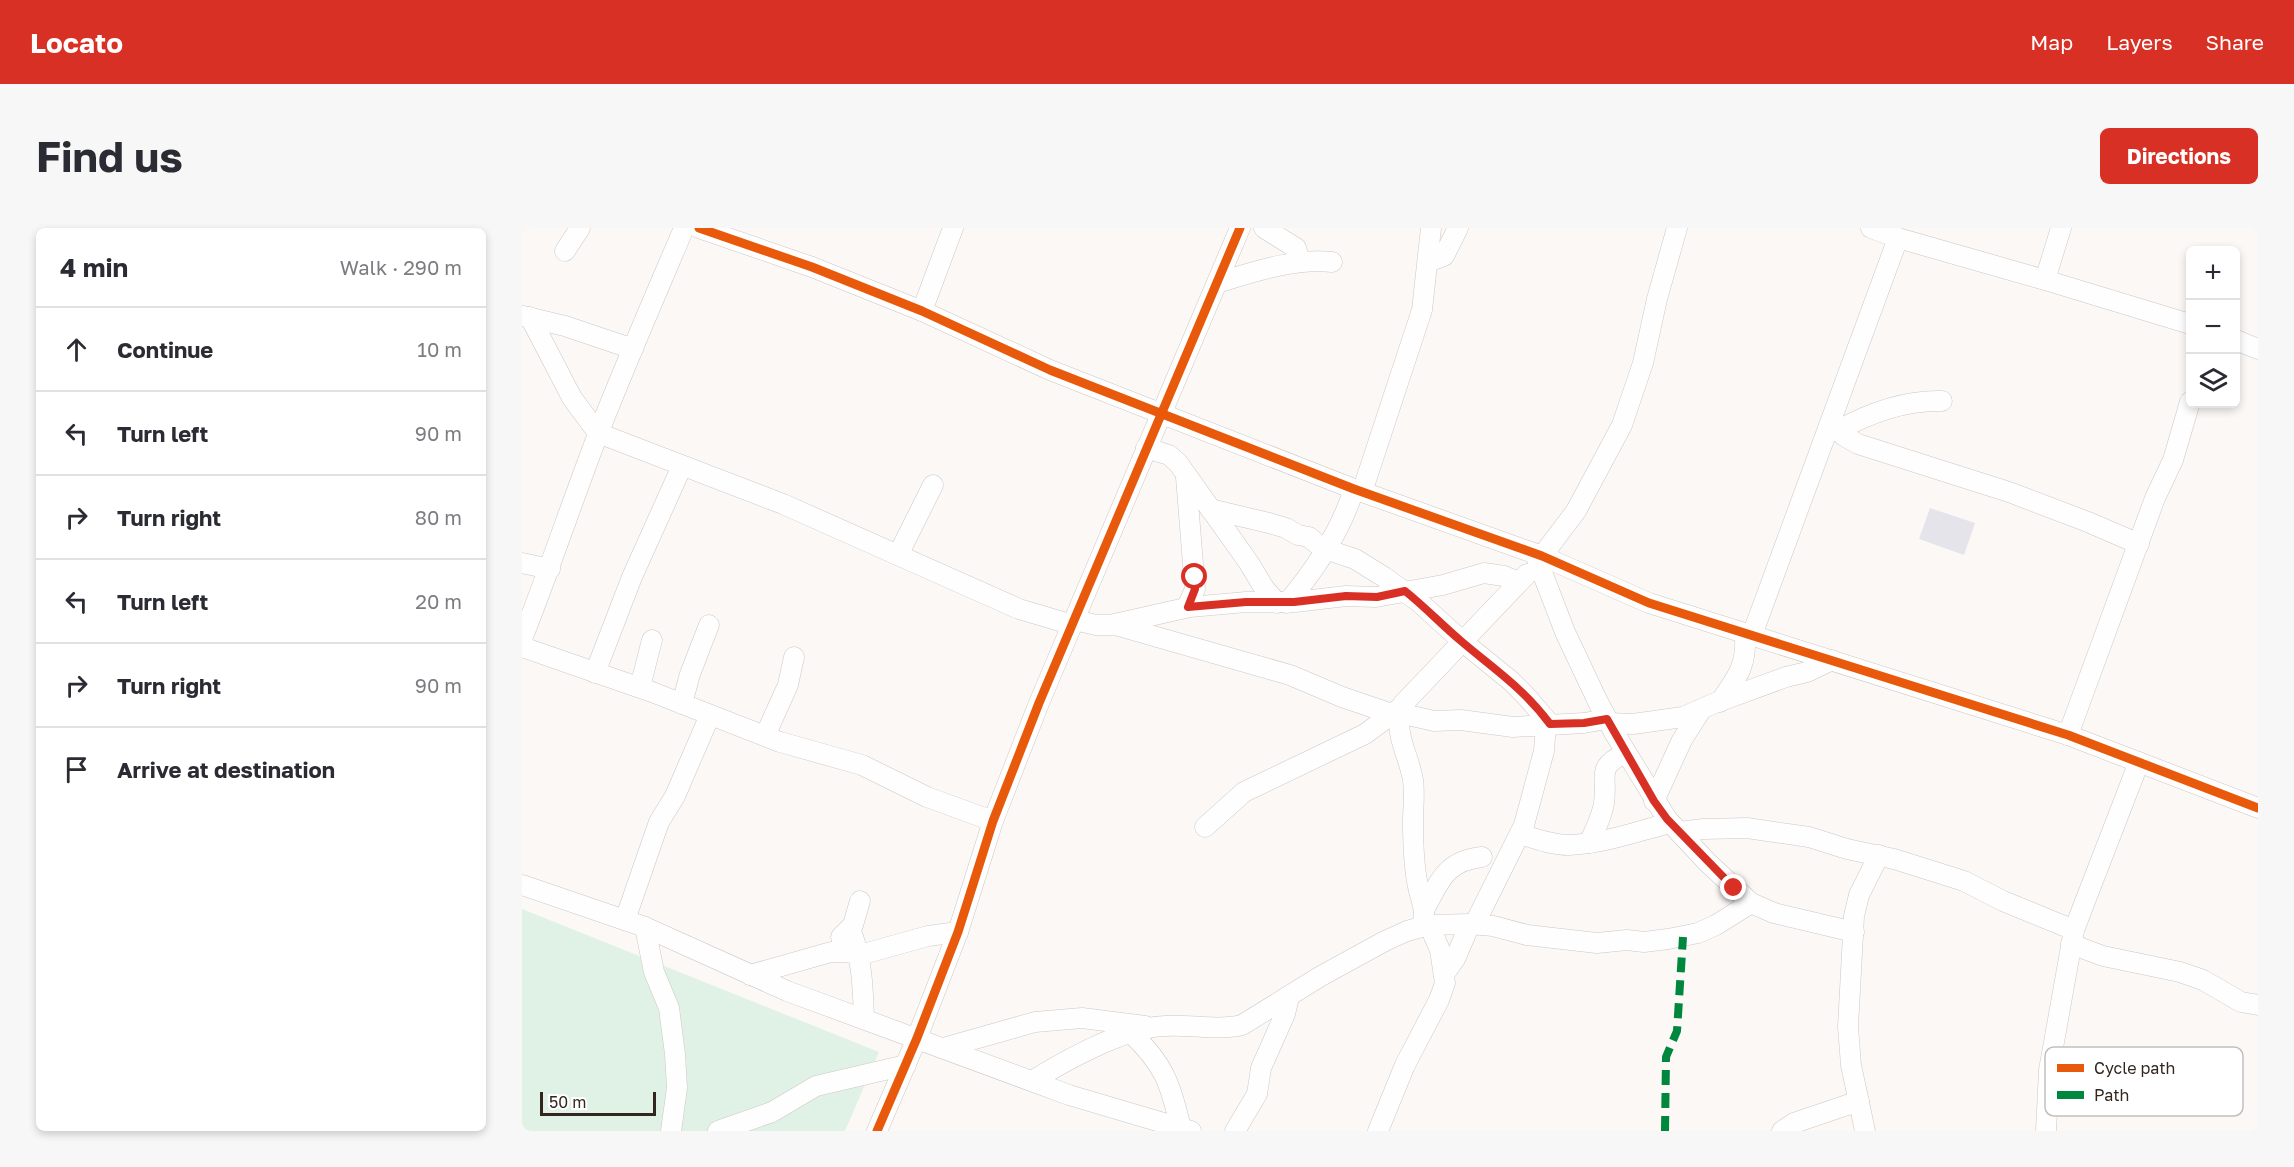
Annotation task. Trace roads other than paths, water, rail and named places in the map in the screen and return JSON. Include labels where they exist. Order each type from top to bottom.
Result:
[{"type":"street","points":[[565,250],[580,228]]},
{"type":"street","points":[[522,639],[550,569],[561,532],[598,433],[684,228]]},
{"type":"street","points":[[699,228],[812,267],[922,311],[1050,370],[1649,603],[2068,735],[2258,808]]},
{"type":"street","points":[[922,311],[952,228]]},
{"type":"street","points":[[876,1131],[906,1065],[958,932],[993,821],[1039,703],[1074,623],[1122,502],[1162,414],[1240,228]]},
{"type":"street","points":[[1264,228],[1296,248],[1300,262]]},
{"type":"street","points":[[1282,603],[1303,583],[1358,490],[1422,310],[1431,228]]},
{"type":"street","points":[[1428,262],[1444,256],[1458,228]]},
{"type":"street","points":[[1205,827],[1244,792],[1365,734],[1398,711],[1518,582],[1576,511],[1622,424],[1643,363],[1657,299],[1677,228]]},
{"type":"street","points":[[1871,228],[2186,323]]},
{"type":"street","points":[[2045,280],[2061,228]]},
{"type":"street","points":[[1720,702],[1742,668],[1746,657],[1748,634],[1833,427],[1898,238]]},
{"type":"street","points":[[1217,283],[1300,262],[1315,260],[1332,262]]},
{"type":"street","points":[[526,316],[565,326],[633,349]]},
{"type":"street","points":[[526,316],[572,398],[598,433],[783,504],[1020,609],[1074,623],[1096,625],[1114,624],[1188,607],[1246,602],[1282,603],[1346,596],[1377,597],[1443,585],[1484,573],[1493,573],[1518,582]]},
{"type":"street","points":[[2240,342],[2258,349]]},
{"type":"street","points":[[1833,427],[1906,403],[1920,400],[1942,401]]},
{"type":"street","points":[[2068,735],[2155,498],[2174,460],[2188,408]]},
{"type":"street","points":[[1833,427],[1858,444],[2009,492],[2139,544]]},
{"type":"street","points":[[1146,448],[1169,455],[1178,463],[1249,563],[1264,588],[1282,603]]},
{"type":"street","points":[[595,673],[632,577],[682,466]]},
{"type":"street","points":[[1186,475],[1195,589],[1188,607]]},
{"type":"street","points":[[898,555],[933,484]]},
{"type":"street","points":[[1210,509],[1286,528],[1298,535],[1309,537],[1325,549],[1355,559],[1405,591],[1462,642],[1511,681],[1548,724],[1544,751],[1524,825],[1455,959],[1445,973]]},
{"type":"street","points":[[1538,558],[1565,632],[1608,721],[1654,801],[1675,827],[1707,862],[1751,903],[1774,913],[1854,932]]},
{"type":"street","points":[[522,563],[550,569]]},
{"type":"street","points":[[1114,624],[1290,675],[1342,697],[1434,721],[1461,720],[1496,726],[1608,721],[1659,722],[1683,717],[1786,677],[1808,672],[1832,660]]},
{"type":"street","points":[[682,704],[690,674],[709,625]]},
{"type":"street","points":[[640,687],[652,640]]},
{"type":"street","points":[[522,647],[640,687],[765,736],[862,765],[927,797],[993,821]]},
{"type":"street","points":[[765,736],[788,685],[794,657]]},
{"type":"street","points":[[1654,801],[1682,740],[1701,710]]},
{"type":"street","points":[[1378,1131],[1405,1065],[1439,1000],[1445,982],[1440,950],[1425,921],[1416,874],[1413,782],[1399,731],[1398,711]]},
{"type":"street","points":[[626,920],[659,822],[675,796],[710,715]]},
{"type":"street","points":[[1589,843],[1604,803],[1604,770],[1608,763],[1626,753]]},
{"type":"street","points":[[2053,1047],[2072,937],[2139,762]]},
{"type":"street","points":[[1520,834],[1568,845],[1675,827],[1747,828],[1809,837],[1964,881],[2072,937],[2103,956],[2180,972],[2203,980],[2241,1002],[2258,1005]]},
{"type":"street","points":[[1864,1131],[1851,1065],[1848,1027],[1854,932],[1859,895],[1879,855]]},
{"type":"street","points":[[1425,921],[1439,881],[1448,870],[1457,863],[1482,857]]},
{"type":"street","points":[[522,885],[645,927],[787,991],[1069,1095],[1186,1130]]},
{"type":"street","points":[[827,953],[850,929],[857,918],[860,901]]},
{"type":"street","points":[[1032,1081],[1064,1062],[1131,1034],[1154,1027],[1230,1028],[1242,1025],[1321,976],[1425,921],[1493,927],[1547,938],[1597,943],[1627,940],[1644,942],[1698,933],[1716,925],[1751,903]]},
{"type":"street","points":[[645,927],[654,972],[669,1008],[675,1054],[677,1088],[671,1131]]},
{"type":"street","points":[[850,929],[858,953],[864,1018]]},
{"type":"street","points":[[750,975],[827,953],[858,953],[928,936],[958,932]]},
{"type":"street","points":[[1235,1131],[1257,1094],[1262,1068],[1285,1014],[1289,997]]},
{"type":"street","points":[[943,1048],[1035,1022],[1082,1018],[1154,1027]]},
{"type":"street","points":[[1131,1034],[1156,1059],[1163,1070],[1186,1130]]},
{"type":"street","points":[[718,1131],[772,1112],[816,1086],[906,1065]]},
{"type":"street","points":[[1782,1131],[1794,1123],[1859,1101]]},
{"type":"street","points":[[2046,1131],[2047,1116]]}]
